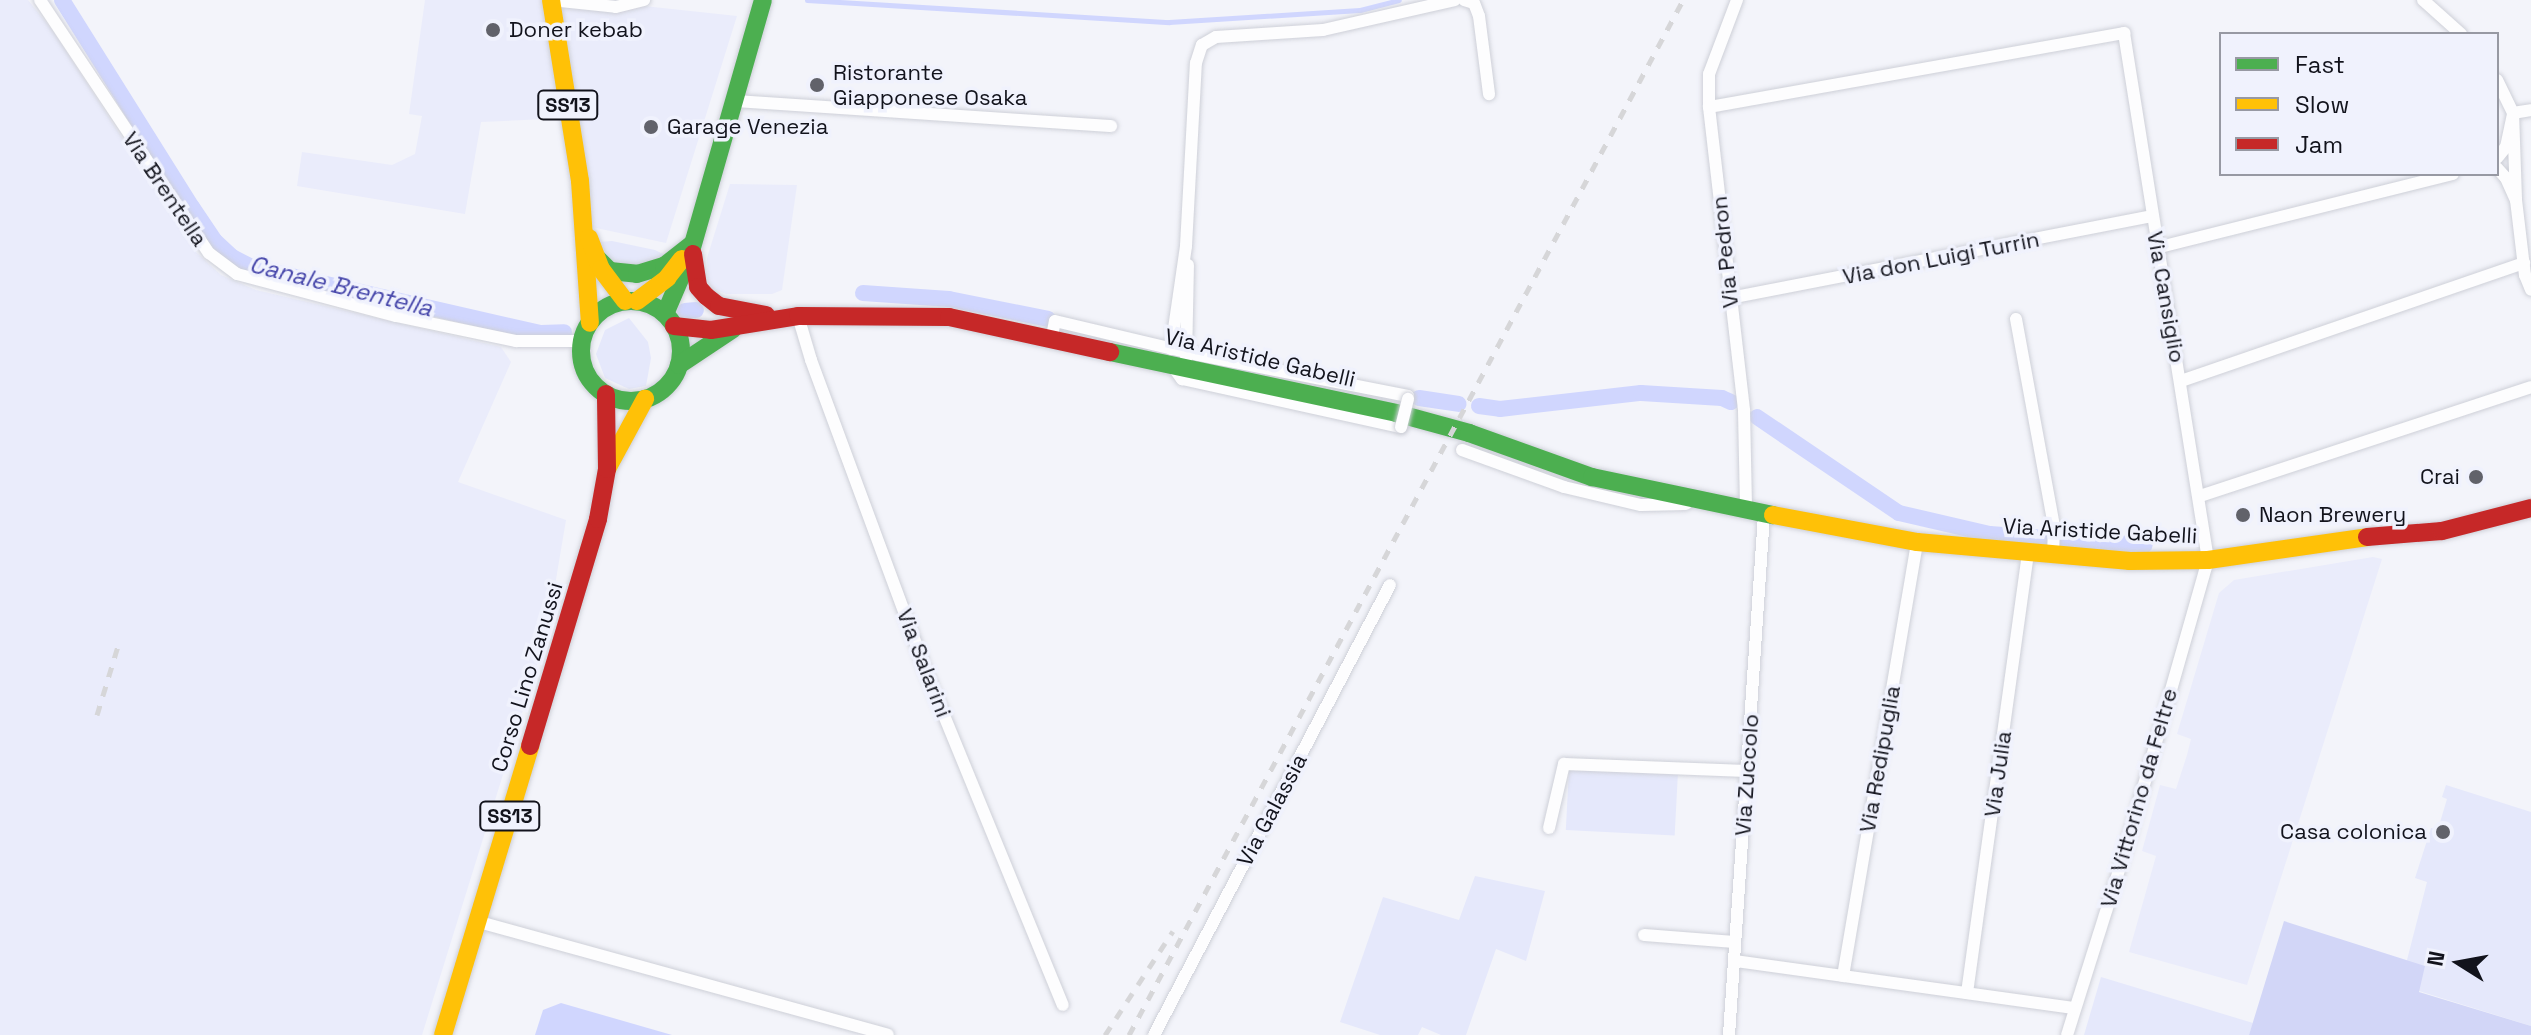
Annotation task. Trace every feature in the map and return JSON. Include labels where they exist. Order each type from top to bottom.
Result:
[{"type":"main road","name":"SS13","points":[[551,0],[582,211]]},
{"type":"main road","points":[[670,320],[762,4]]},
{"type":"main road","points":[[582,211],[590,323]]},
{"type":"main road","points":[[582,211],[594,255],[631,301],[670,320],[679,338],[679,365],[666,386],[645,399],[618,399],[606,394],[589,378],[584,366],[582,341],[590,323],[599,312],[631,301],[667,278],[692,244]]},
{"type":"main road","points":[[594,255],[610,271],[637,274],[664,266],[692,244]]},
{"type":"main road","name":"Via Aristide Gabelli","points":[[692,244],[698,287],[719,306],[742,312],[792,317],[949,317],[1178,357],[1469,433],[1592,477],[1713,504],[1917,542],[2028,554],[2053,549],[2130,561],[2208,560],[2356,538],[2442,531],[2531,508]]},
{"type":"main road","name":"Via Aristide Gabelli","points":[[670,320],[711,330],[792,317]]},
{"type":"main road","name":"Via Aristide Gabelli","points":[[679,365],[736,327]]},
{"type":"main road","name":"Corso Lino Zanussi","points":[[443,1035],[576,598],[607,469],[606,394]]},
{"type":"main road","name":"Corso Lino Zanussi","points":[[607,469],[645,399]]},
{"type":"street","name":"Via Brentella","points":[[40,0],[209,253],[237,274],[381,312],[516,341],[582,341]]},
{"type":"street","points":[[551,0],[616,7],[644,0]]},
{"type":"street","points":[[1178,357],[1408,396],[1401,427],[1182,379],[1178,357],[1196,63],[1205,42],[1216,37],[1323,30],[1455,0]]},
{"type":"street","points":[[1464,0],[1474,3],[1479,16],[1489,94]]},
{"type":"street","name":"Via Pedron","points":[[1737,0],[1709,74],[1709,107],[1755,512]]},
{"type":"street","points":[[2423,0],[2459,32]]},
{"type":"street","name":"Via Cansiglio","points":[[1709,107],[2124,33],[2208,560]]},
{"type":"street","points":[[2499,84],[2513,113],[2516,200],[2524,263],[2531,290]]},
{"type":"street","points":[[734,101],[1111,126]]},
{"type":"street","points":[[2513,113],[2531,110]]},
{"type":"street","points":[[2499,156],[2506,147],[2513,113]]},
{"type":"street","points":[[2499,170],[2516,200]]},
{"type":"street","points":[[2156,248],[2445,176]]},
{"type":"street","name":"Via don Luigi Turrin","points":[[1730,298],[2152,216]]},
{"type":"street","points":[[2181,381],[2524,263]]},
{"type":"street","name":"Via Salarini","points":[[792,317],[811,360],[925,669],[1063,1005]]},
{"type":"street","points":[[2016,319],[2054,527],[2053,549]]},
{"type":"street","points":[[2200,496],[2531,387]]},
{"type":"street","name":"Via Aristide Gabelli","points":[[1462,450],[1564,487],[1641,505],[1713,504]]},
{"type":"street","name":"Via Zuccolo","points":[[1729,1035],[1747,771],[1755,512]]},
{"type":"street","name":"Via Redipuglia","points":[[1843,976],[1917,542]]},
{"type":"street","name":"Via Julia","points":[[1967,993],[2028,554]]},
{"type":"street","name":"Via Vittorino da Feltre","points":[[2067,1035],[2126,848],[2208,560]]},
{"type":"street","name":"Via Galassia","points":[[1154,1035],[1390,585]]},
{"type":"street","points":[[1549,828],[1564,764],[1747,771]]},
{"type":"street","points":[[479,922],[888,1035]]},
{"type":"street","points":[[1644,935],[1735,942]]},
{"type":"street","points":[[1735,961],[2075,1008]]},
{"type":"shaded area","points":[[0,0],[28,0],[53,31],[196,252],[221,275],[256,290],[501,347],[511,362],[458,482],[566,520],[547,633],[422,1035],[0,1035]]},
{"type":"shaded area","points":[[425,0],[548,0],[566,118],[481,122],[465,214],[297,186],[302,152],[392,165],[415,154],[422,116],[409,114]]},
{"type":"shaded area","points":[[556,0],[616,0],[616,3],[737,16],[666,243],[587,226]]},
{"type":"shaded area","points":[[730,184],[797,185],[782,290],[772,294],[726,294],[712,288],[708,282],[707,258]]},
{"type":"shaded area","points":[[612,241],[665,255],[655,263],[624,266],[612,261],[598,242]]},
{"type":"shaded area","points":[[629,318],[648,342],[651,358],[646,386],[629,389],[605,378],[596,354],[605,330]]},
{"type":"shaded area","points":[[2373,557],[2382,559],[2247,985],[2129,952],[2156,856],[2142,851],[2160,785],[2176,789],[2187,755],[2191,739],[2177,734],[2219,593],[2234,580]]},
{"type":"shaded area","points":[[1569,769],[1678,775],[1675,836],[1566,830]]},
{"type":"shaded area","points":[[2446,785],[2531,812],[2531,1026],[2419,991],[2407,960],[2427,882],[2415,878],[2431,828],[2438,829],[2447,799],[2442,797]]},
{"type":"shaded area","points":[[1475,876],[1545,891],[1526,961],[1496,949],[1466,1035],[1441,1035],[1422,1027],[1418,1035],[1380,1035],[1340,1022],[1383,897],[1459,920]]},
{"type":"shaded area","points":[[2284,921],[2425,966],[2419,992],[2531,1026],[2531,1035],[2249,1035]]},
{"type":"shaded area","points":[[2101,977],[2253,1023],[2249,1035],[2084,1035]]},
{"type":"shaded area","points":[[561,1003],[672,1035],[535,1035],[543,1010]]},
{"type":"waterway","name":"Canale Brentella","points":[[62,0],[192,207],[214,240],[232,257],[252,267],[541,333],[564,332]]},
{"type":"waterway","points":[[807,0],[1169,22],[1360,10],[1399,0]]},
{"type":"waterway","name":"Canale Brentella","points":[[863,293],[949,299],[1048,319]]},
{"type":"waterway","name":"Canale Brentella","points":[[685,311],[696,310]]},
{"type":"waterway","name":"Canale Brentella","points":[[1479,406],[1500,409],[1641,393],[1722,398],[1731,402]]},
{"type":"waterway","name":"Canale Brentella","points":[[1419,398],[1459,404]]},
{"type":"waterway","name":"Canale Brentella","points":[[1757,417],[1899,513],[1990,534],[2145,545]]},
{"type":"railway","points":[[1129,1035],[1683,0]]},
{"type":"railway","points":[[97,715],[118,646]]},
{"type":"railway","points":[[1105,1035],[1173,931]]},
{"type":"traffic: fast","points":[[665,314],[689,258],[763,0]]},
{"type":"traffic: fast","points":[[598,259],[610,271],[637,274],[664,266],[692,244]]},
{"type":"traffic: fast","points":[[631,301],[650,305],[666,316],[677,332],[681,351],[677,370],[666,386],[650,397],[631,401],[612,397],[596,386],[585,370],[581,351],[585,332],[596,316],[612,305],[631,301]]},
{"type":"traffic: fast","points":[[679,365],[733,329]]},
{"type":"traffic: fast","points":[[1110,352],[1396,413],[1469,433],[1592,477],[1773,515]]},
{"type":"traffic: slow","points":[[551,0],[580,181],[590,323]]},
{"type":"traffic: slow","points":[[589,238],[601,269],[625,301]]},
{"type":"traffic: slow","points":[[637,301],[667,278],[682,259]]},
{"type":"traffic: slow","points":[[607,469],[645,399]]},
{"type":"traffic: slow","points":[[1773,515],[1917,542],[2130,561],[2208,560],[2367,537]]},
{"type":"traffic: slow","points":[[443,1035],[530,746]]},
{"type":"traffic: jam","points":[[693,254],[698,287],[706,296],[719,306],[766,315]]},
{"type":"traffic: jam","points":[[674,326],[711,330],[798,316],[949,317],[1110,352]]},
{"type":"traffic: jam","points":[[530,746],[598,519],[607,469],[606,394]]},
{"type":"traffic: jam","points":[[2367,537],[2442,531],[2531,508]]},
{"type":"place","name":"Doner kebab","points":[[493,30]]},
{"type":"place","name":"Ristorante Giapponese Osaka","points":[[817,85]]},
{"type":"place","name":"Garage Venezia","points":[[651,127]]},
{"type":"place","name":"Crai","points":[[2476,477]]},
{"type":"place","name":"Naon Brewery","points":[[2243,515]]},
{"type":"place","name":"Casa colonica","points":[[2443,832]]}]
